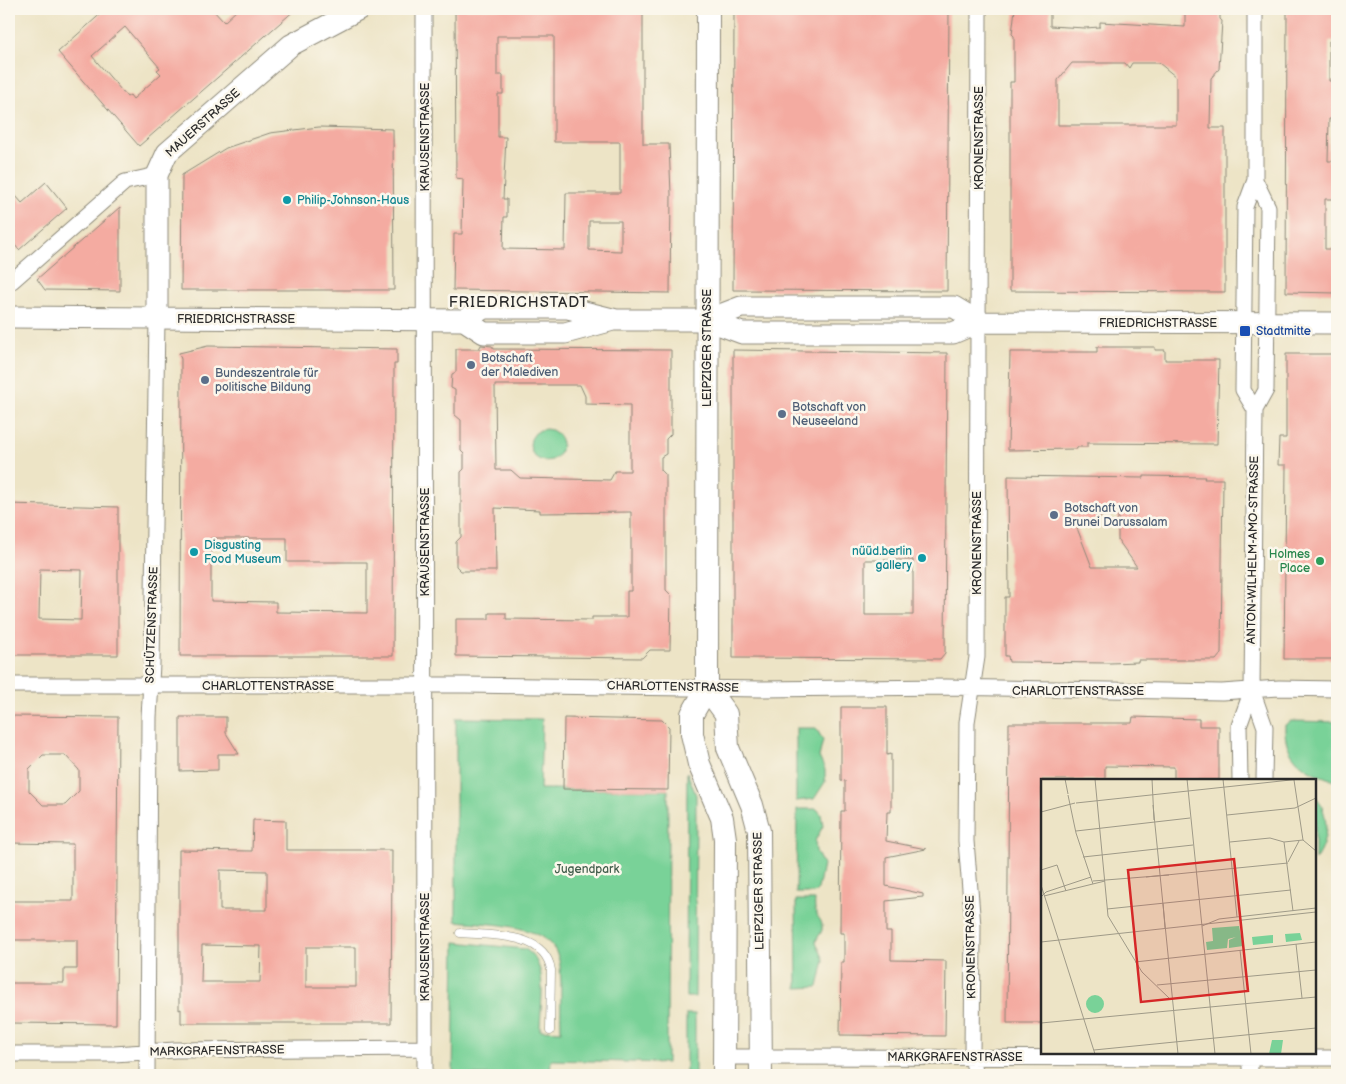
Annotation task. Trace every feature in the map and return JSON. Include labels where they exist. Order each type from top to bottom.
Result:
[{"type":"main road","name":"LEIPZIGER STRASSE","points":[[708,9],[706,688],[692,714],[692,734],[699,764],[722,818],[725,839],[724,1066]]},
{"type":"main road","name":"LEIPZIGER STRASSE","points":[[706,688],[726,714],[728,748],[752,806],[759,831],[761,1066]]},
{"type":"street","name":"MAUERSTRASSE","points":[[157,175],[163,160],[173,147],[291,45],[359,9]]},
{"type":"street","name":"KRAUSENSTRASSE","points":[[424,9],[426,686],[424,1075]]},
{"type":"street","name":"KRONENSTRASSE","points":[[976,1075],[972,1057],[973,926],[966,841],[967,722],[976,657],[980,9]]},
{"type":"street","name":"ANTON-WILHELM-AMO-STRASSE","points":[[1240,779],[1239,726],[1252,690],[1254,410],[1243,390],[1245,207],[1255,180],[1255,9]]},
{"type":"street","points":[[12,281],[125,182],[157,175]]},
{"type":"street","name":"SCHÜTZENSTRASSE","points":[[147,1075],[150,686],[152,664],[157,318],[157,175]]},
{"type":"street","name":"ANTON-WILHELM-AMO-STRASSE","points":[[1254,410],[1266,390],[1268,207],[1255,180]]},
{"type":"street","name":"FRIEDRICHSTRASSE","points":[[9,317],[464,320],[484,308],[568,308],[616,320],[707,320],[741,307],[954,307],[979,322],[1337,323]]},
{"type":"street","name":"CHARLOTTENSTRASSE","points":[[9,685],[972,688],[1222,692],[1337,689]]},
{"type":"street","name":"ANTON-WILHELM-AMO-STRASSE","points":[[1252,690],[1265,726],[1264,779]]},
{"type":"street","name":"MARKGRAFENSTRASSE","points":[[9,1054],[114,1054],[424,1048]]},
{"type":"street","points":[[1250,1055],[1250,1075]]},
{"type":"street","name":"MARKGRAFENSTRASSE","points":[[724,1066],[972,1057],[1250,1055],[1337,1058]]},
{"type":"lane","points":[[460,933],[526,940],[542,952],[550,964],[551,970],[550,1031]]},
{"type":"green space","points":[[546,429],[552,430],[557,434],[561,439],[561,451],[557,456],[552,460],[546,461],[540,460],[535,456],[531,451],[530,445],[531,439],[535,434],[540,430]]},
{"type":"green space","name":"Jugendpark","points":[[456,718],[542,719],[540,789],[668,790],[667,1063],[551,1060],[550,1075],[453,1075],[455,942],[525,949],[533,955],[541,974],[540,1030],[561,1031],[560,965],[555,951],[546,940],[518,928],[456,921]]},
{"type":"green space","points":[[1291,721],[1337,722],[1337,781],[1307,769],[1293,756],[1285,737],[1285,725]]},
{"type":"green space","points":[[796,728],[816,728],[823,740],[819,757],[825,770],[825,782],[814,799],[796,801]]},
{"type":"green space","points":[[687,772],[696,795],[695,997],[686,997]]},
{"type":"green space","points":[[1316,796],[1323,810],[1326,827],[1320,852],[1316,858]]},
{"type":"green space","points":[[797,809],[817,809],[821,814],[823,826],[815,841],[816,851],[823,865],[818,889],[814,893],[796,893]]},
{"type":"green space","points":[[796,900],[815,900],[815,911],[822,923],[822,931],[816,942],[824,960],[818,987],[797,988]]},
{"type":"green space","points":[[686,1014],[695,1014],[695,1075],[686,1075]]},
{"type":"building","points":[[106,9],[212,9],[224,22],[238,9],[296,9],[139,146],[58,52]],"holes":[[[125,27],[160,68],[157,70],[161,74],[133,99],[130,95],[127,97],[92,56]]]},
{"type":"building","points":[[455,9],[643,9],[643,144],[669,144],[671,194],[670,293],[453,290],[454,234],[462,234],[463,179],[456,178]],"holes":[[[497,36],[554,36],[554,142],[620,142],[620,193],[566,193],[565,250],[503,249],[504,217],[507,217],[507,199],[503,199],[506,137],[498,137],[498,94],[503,94],[503,75],[497,75]],[[589,221],[621,221],[621,251],[589,250]]]},
{"type":"building","points":[[734,9],[949,9],[947,291],[733,290]]},
{"type":"building","points":[[1015,9],[1050,9],[1050,26],[1085,28],[1100,27],[1100,22],[1185,27],[1185,9],[1220,9],[1220,19],[1222,21],[1219,69],[1211,78],[1210,128],[1225,128],[1225,292],[1010,291],[1010,82],[1014,82],[1014,36],[1012,34]],"holes":[[[1072,63],[1125,63],[1129,68],[1132,63],[1159,63],[1176,77],[1176,125],[1058,125],[1058,80]]]},
{"type":"building","points":[[1287,9],[1337,9],[1337,42],[1329,41],[1329,81],[1337,81],[1337,119],[1329,119],[1328,161],[1337,161],[1337,199],[1325,199],[1325,249],[1337,249],[1337,293],[1286,292]]},
{"type":"building","name":"Philip-Johnson-Haus","points":[[319,127],[393,129],[394,290],[181,290],[182,175],[226,148],[270,133]]},
{"type":"building","points":[[46,182],[67,208],[19,250],[9,238],[9,188],[22,203]]},
{"type":"building","points":[[120,207],[120,291],[45,290],[37,279]]},
{"type":"building","points":[[481,345],[492,346],[494,349],[671,350],[671,434],[666,439],[666,454],[661,457],[661,470],[666,475],[666,590],[671,595],[670,650],[650,650],[642,658],[456,656],[456,619],[489,619],[489,613],[506,613],[506,619],[592,620],[592,617],[627,617],[627,591],[631,591],[631,512],[540,513],[540,510],[495,508],[496,571],[461,571],[456,566],[456,542],[461,537],[461,472],[464,469],[464,454],[461,451],[461,420],[455,415],[455,390],[451,388],[452,374],[456,372],[456,349],[479,349]],"holes":[[[495,385],[580,385],[585,396],[585,404],[630,405],[630,471],[615,471],[610,480],[520,478],[511,470],[496,470]]]},
{"type":"building","points":[[208,346],[397,349],[397,364],[394,364],[393,656],[180,656],[181,359],[179,353]],"holes":[[[211,538],[287,538],[287,562],[367,562],[367,613],[276,612],[276,602],[211,601]]]},
{"type":"building","points":[[1097,347],[1155,347],[1155,350],[1165,350],[1165,360],[1219,360],[1217,444],[1087,443],[1087,447],[1077,447],[1077,449],[1008,450],[1010,352],[1097,352]]},
{"type":"building","points":[[733,350],[947,353],[945,653],[940,659],[733,658]],"holes":[[[865,560],[913,560],[913,615],[865,615]]]},
{"type":"building","points":[[1286,354],[1337,354],[1337,659],[1284,659],[1286,465],[1278,465],[1279,438],[1286,438]]},
{"type":"building","points":[[1008,476],[1144,478],[1144,476],[1223,479],[1221,654],[1216,660],[1138,660],[1138,662],[1110,663],[1009,662],[1008,656],[1005,656],[1005,597],[1009,597]],"holes":[[[1118,509],[1118,540],[1137,567],[1092,567],[1077,528]]]},
{"type":"building","points":[[9,504],[118,507],[118,655],[9,655]],"holes":[[[40,569],[82,570],[81,620],[39,619]]]},
{"type":"building","points":[[841,707],[887,707],[887,755],[891,754],[891,812],[887,812],[886,841],[926,849],[886,857],[886,886],[923,894],[923,897],[886,901],[886,932],[891,932],[891,960],[946,961],[945,1036],[840,1035],[841,962],[844,962],[844,933],[840,933],[841,811],[845,811],[845,781],[841,780]]},
{"type":"building","points":[[9,716],[118,717],[116,1024],[9,1023],[9,983],[64,983],[64,969],[77,969],[77,940],[9,940],[9,901],[73,901],[73,844],[9,843]],"holes":[[[43,755],[65,755],[79,770],[79,791],[65,805],[43,805],[29,791],[29,769]]]},
{"type":"building","points":[[180,717],[226,717],[226,733],[239,754],[218,754],[218,770],[180,771]]},
{"type":"building","points":[[1133,717],[1199,719],[1199,726],[1219,726],[1219,779],[1174,779],[1174,767],[1105,766],[1105,779],[1041,779],[1041,1023],[1007,1023],[1009,723],[1132,723]]},
{"type":"building","points":[[564,718],[662,720],[669,727],[668,790],[563,789]]},
{"type":"building","points":[[253,820],[286,821],[286,850],[392,850],[391,1023],[181,1023],[181,1009],[179,1010],[179,850],[252,851]],"holes":[[[220,870],[267,871],[267,910],[220,910]],[[202,945],[261,946],[260,982],[201,982]],[[306,947],[356,947],[356,987],[306,987]]]},
{"type":"place","name":"Philip-Johnson-Haus","points":[[287,200]]},
{"type":"place","name":"Stadtmitte","points":[[1245,331]]},
{"type":"place","name":"Botschaft der Malediven","points":[[471,365]]},
{"type":"place","name":"Bundeszentrale für politische Bildung","points":[[205,380]]},
{"type":"place","name":"Botschaft von Neuseeland","points":[[782,414]]},
{"type":"place","name":"Botschaft von Brunei Darussalam","points":[[1054,515]]},
{"type":"place","name":"Disgusting Food Museum","points":[[194,552]]},
{"type":"place","name":"nüüd.berlin gallery","points":[[922,558]]},
{"type":"place","name":"Holmes Place","points":[[1320,561]]},
{"type":"district","name":"FRIEDRICHSTADT","points":[[519,302]]}]
